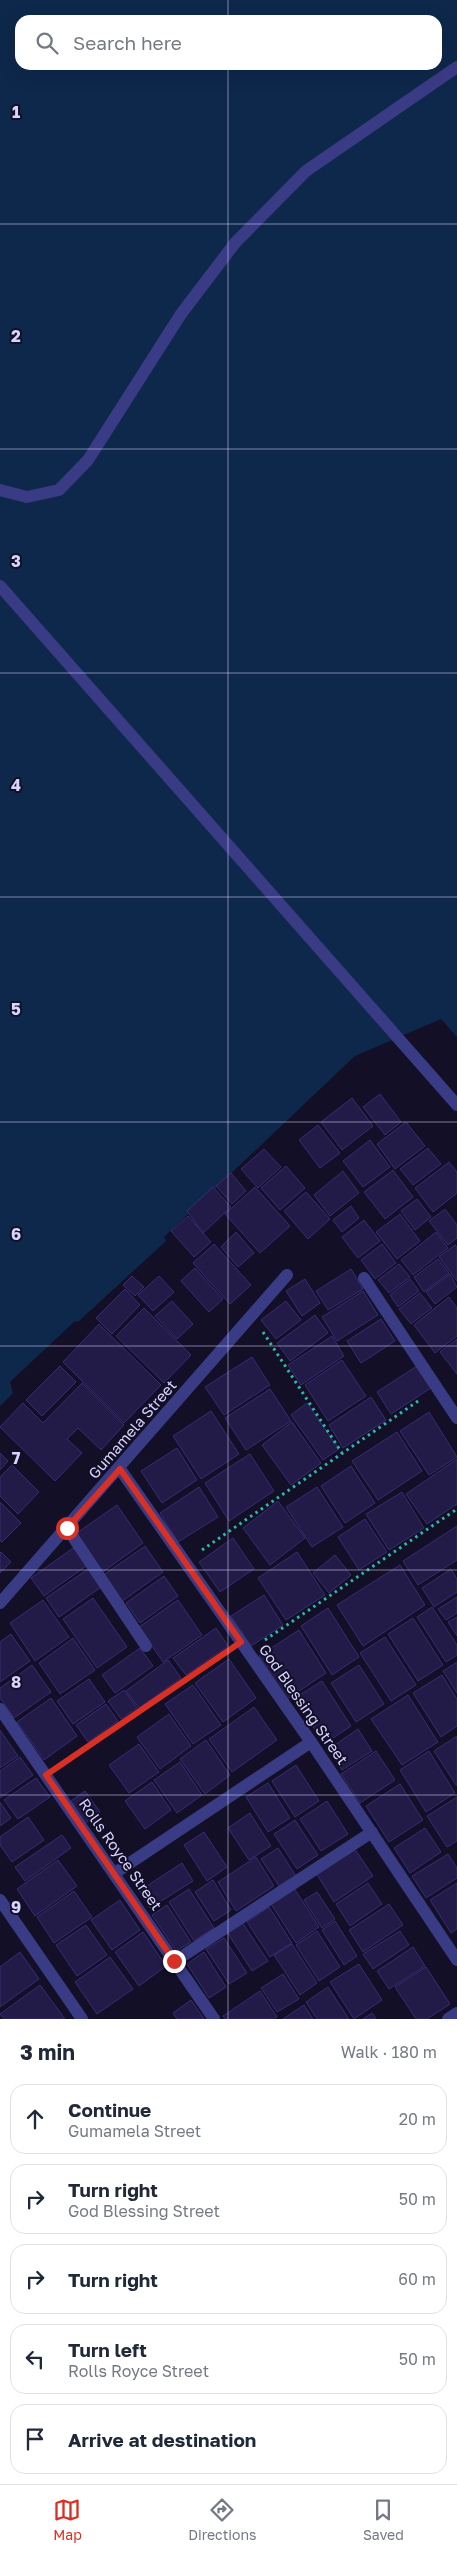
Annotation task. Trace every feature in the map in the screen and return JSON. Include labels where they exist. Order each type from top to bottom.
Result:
[{"type":"street","points":[[0,490],[27,497],[59,490],[88,460],[181,314],[236,243],[306,171],[457,67]]},
{"type":"street","points":[[0,586],[457,1105]]},
{"type":"street","name":"Gumamela Street","points":[[0,1603],[120,1469],[287,1275]]},
{"type":"street","points":[[364,1278],[457,1418]]},
{"type":"street","name":"God Blessing Street","points":[[120,1469],[311,1742],[457,1960]]},
{"type":"street","points":[[67,1528],[146,1646]]},
{"type":"street","name":"Rolls Royce Street","points":[[0,1709],[214,2019]]},
{"type":"street","points":[[115,1873],[311,1742]]},
{"type":"street","points":[[174,1961],[372,1832]]},
{"type":"street","points":[[0,1900],[82,2019]]},
{"type":"street","points":[[448,2019],[457,2013]]},
{"type":"path","points":[[252,1315],[342,1453]]},
{"type":"path","points":[[185,1562],[437,1388]]},
{"type":"path","points":[[46,1775],[457,1510]]},
{"type":"water","points":[[0,0],[457,0],[457,1037],[441,1019],[355,1056],[164,1237],[166,1241],[78,1322],[75,1321],[10,1382],[13,1393],[0,1406]]},
{"type":"building","points":[[380,1094],[401,1122],[385,1135],[363,1107]]},
{"type":"building","points":[[352,1098],[373,1126],[342,1150],[321,1122]]},
{"type":"building","points":[[406,1122],[425,1146],[395,1169],[377,1144]]},
{"type":"building","points":[[318,1125],[340,1153],[320,1168],[299,1140]]},
{"type":"building","points":[[370,1140],[390,1167],[363,1187],[343,1161]]},
{"type":"building","points":[[428,1148],[441,1164],[413,1185],[400,1169]]},
{"type":"building","points":[[264,1149],[281,1167],[258,1188],[241,1169]]},
{"type":"building","points":[[449,1162],[457,1172],[457,1193],[433,1212],[415,1188]]},
{"type":"building","points":[[286,1166],[305,1188],[280,1210],[261,1188]]},
{"type":"building","points":[[393,1170],[413,1197],[385,1219],[364,1192]]},
{"type":"building","points":[[343,1171],[359,1193],[330,1216],[314,1195]]},
{"type":"building","points":[[231,1173],[246,1191],[232,1204],[216,1186]]},
{"type":"building","points":[[213,1187],[231,1207],[203,1233],[187,1211]]},
{"type":"building","points":[[255,1187],[290,1226],[260,1253],[225,1214]]},
{"type":"building","points":[[306,1192],[330,1219],[308,1239],[284,1211]]},
{"type":"building","points":[[417,1199],[431,1217],[415,1230],[401,1211]]},
{"type":"building","points":[[351,1206],[359,1218],[342,1232],[333,1220]]},
{"type":"building","points":[[445,1209],[457,1225],[457,1238],[448,1245],[429,1221]]},
{"type":"building","points":[[400,1214],[420,1241],[397,1259],[376,1232]]},
{"type":"building","points":[[188,1216],[211,1242],[194,1257],[171,1231]]},
{"type":"building","points":[[364,1220],[380,1241],[358,1258],[342,1237]]},
{"type":"building","points":[[236,1232],[254,1253],[238,1267],[221,1247]]},
{"type":"building","points":[[436,1232],[448,1248],[413,1275],[401,1260]]},
{"type":"building","points":[[214,1244],[251,1285],[230,1304],[193,1263]]},
{"type":"building","points":[[382,1244],[396,1263],[375,1279],[361,1260]]},
{"type":"building","points":[[455,1245],[457,1247],[457,1281],[439,1257]]},
{"type":"building","points":[[438,1259],[449,1273],[424,1292],[414,1277]]},
{"type":"building","points":[[399,1264],[410,1277],[389,1293],[378,1280]]},
{"type":"building","points":[[195,1268],[223,1299],[209,1312],[181,1281]]},
{"type":"building","points":[[351,1269],[363,1289],[328,1310],[316,1291]]},
{"type":"building","points":[[450,1274],[457,1287],[435,1304],[426,1292]]},
{"type":"building","points":[[132,1276],[144,1287],[135,1296],[123,1285]]},
{"type":"building","points":[[159,1276],[174,1292],[153,1311],[138,1295]]},
{"type":"building","points":[[305,1279],[320,1303],[302,1316],[286,1291]]},
{"type":"building","points":[[410,1279],[419,1291],[398,1307],[390,1295]]},
{"type":"building","points":[[125,1289],[140,1305],[112,1334],[96,1318]]},
{"type":"building","points":[[363,1291],[378,1315],[337,1341],[322,1317]]},
{"type":"building","points":[[420,1293],[432,1308],[411,1324],[399,1309]]},
{"type":"building","points":[[449,1297],[457,1308],[457,1336],[435,1353],[414,1325]]},
{"type":"building","points":[[172,1301],[193,1324],[177,1339],[155,1316]]},
{"type":"building","points":[[286,1301],[301,1320],[276,1339],[261,1320]]},
{"type":"building","points":[[144,1308],[191,1355],[164,1383],[116,1336]]},
{"type":"building","points":[[315,1315],[328,1333],[290,1361],[277,1343]]},
{"type":"building","points":[[381,1319],[395,1341],[361,1363],[347,1341]]},
{"type":"building","points":[[99,1324],[161,1385],[124,1423],[63,1362]]},
{"type":"building","points":[[332,1336],[344,1356],[301,1385],[288,1365]]},
{"type":"building","points":[[457,1339],[457,1374],[440,1352]]},
{"type":"building","points":[[252,1357],[270,1385],[224,1415],[205,1387]]},
{"type":"building","points":[[342,1360],[366,1396],[328,1421],[305,1385]]},
{"type":"building","points":[[60,1366],[76,1382],[42,1416],[26,1400]]},
{"type":"building","points":[[417,1366],[431,1388],[391,1414],[377,1392]]},
{"type":"building","points":[[82,1383],[124,1425],[101,1450],[78,1428],[67,1439],[82,1453],[55,1481],[0,1427],[23,1403],[43,1423]]},
{"type":"building","points":[[270,1389],[291,1421],[246,1450],[225,1418]]},
{"type":"building","points":[[371,1397],[386,1420],[343,1448],[329,1425]]},
{"type":"building","points":[[307,1403],[339,1449],[323,1460],[291,1415]]},
{"type":"building","points":[[211,1411],[239,1454],[201,1479],[173,1436]]},
{"type":"building","points":[[429,1412],[457,1457],[429,1475],[400,1431]]},
{"type":"building","points":[[292,1422],[321,1463],[291,1485],[262,1445]]},
{"type":"building","points":[[397,1432],[422,1471],[378,1500],[352,1461]]},
{"type":"building","points":[[177,1448],[197,1480],[162,1503],[141,1471]]},
{"type":"building","points":[[0,1453],[8,1461],[0,1470]]},
{"type":"building","points":[[250,1454],[274,1491],[229,1521],[205,1483]]},
{"type":"building","points":[[457,1459],[457,1504],[427,1524],[406,1494]]},
{"type":"building","points":[[12,1465],[39,1492],[18,1514],[0,1496],[0,1477]]},
{"type":"building","points":[[351,1466],[375,1503],[345,1523],[321,1486]]},
{"type":"building","points":[[199,1487],[218,1517],[178,1542],[160,1513]]},
{"type":"building","points":[[317,1487],[343,1527],[312,1547],[286,1507]]},
{"type":"building","points":[[402,1492],[424,1528],[389,1550],[366,1514]]},
{"type":"building","points":[[278,1501],[305,1538],[270,1565],[243,1528]]},
{"type":"building","points":[[0,1502],[21,1523],[2,1542],[0,1541]]},
{"type":"building","points":[[117,1505],[143,1543],[100,1574],[74,1535]]},
{"type":"building","points":[[365,1519],[387,1552],[359,1570],[338,1537]]},
{"type":"building","points":[[457,1526],[457,1560],[418,1585],[403,1561]]},
{"type":"building","points":[[233,1538],[254,1569],[220,1592],[199,1562]]},
{"type":"building","points":[[76,1546],[89,1564],[44,1596],[31,1578]]},
{"type":"building","points":[[145,1546],[163,1572],[121,1602],[102,1576]]},
{"type":"building","points":[[297,1552],[325,1595],[286,1620],[258,1578]]},
{"type":"building","points":[[0,1553],[11,1562],[0,1573]]},
{"type":"building","points":[[335,1555],[351,1575],[329,1593],[313,1573]]},
{"type":"building","points":[[400,1565],[425,1605],[363,1646],[337,1605]]},
{"type":"building","points":[[88,1569],[101,1587],[59,1617],[46,1598]]},
{"type":"building","points":[[451,1569],[457,1579],[457,1592],[434,1607],[422,1588]]},
{"type":"building","points":[[164,1576],[178,1596],[140,1623],[126,1603]]},
{"type":"building","points":[[264,1595],[283,1625],[251,1646],[231,1616]]},
{"type":"building","points":[[457,1597],[457,1613],[446,1620],[438,1609]]},
{"type":"building","points":[[93,1598],[127,1647],[97,1668],[63,1619]]},
{"type":"building","points":[[43,1600],[69,1637],[35,1661],[10,1623]]},
{"type":"building","points":[[178,1600],[202,1635],[163,1662],[139,1627]]},
{"type":"building","points":[[432,1607],[457,1645],[457,1655],[446,1662],[417,1617]]},
{"type":"building","points":[[328,1608],[359,1657],[332,1675],[301,1626]]},
{"type":"building","points":[[457,1617],[457,1636],[448,1622]]},
{"type":"building","points":[[413,1618],[443,1665],[418,1681],[388,1634]]},
{"type":"building","points":[[216,1628],[228,1646],[186,1675],[173,1658]]},
{"type":"building","points":[[299,1630],[326,1673],[287,1699],[259,1656]]},
{"type":"building","points":[[11,1634],[30,1661],[0,1682],[0,1642]]},
{"type":"building","points":[[385,1637],[416,1685],[391,1701],[360,1653]]},
{"type":"building","points":[[73,1638],[95,1670],[60,1694],[39,1663]]},
{"type":"building","points":[[140,1648],[153,1666],[115,1693],[102,1675]]},
{"type":"building","points":[[229,1659],[256,1698],[223,1722],[195,1683]]},
{"type":"building","points":[[168,1660],[181,1678],[139,1708],[126,1691]]},
{"type":"building","points":[[457,1662],[457,1693],[443,1671]]},
{"type":"building","points":[[32,1665],[51,1692],[14,1718],[0,1698],[0,1688]]},
{"type":"building","points":[[359,1665],[384,1704],[356,1722],[331,1683]]},
{"type":"building","points":[[442,1675],[457,1699],[457,1726],[441,1737],[413,1693]]},
{"type":"building","points":[[89,1679],[105,1702],[73,1724],[57,1701]]},
{"type":"building","points":[[322,1681],[351,1726],[324,1744],[295,1698]]},
{"type":"building","points":[[193,1685],[221,1725],[193,1744],[165,1704]]},
{"type":"building","points":[[124,1690],[137,1708],[121,1719],[108,1701]]},
{"type":"building","points":[[408,1695],[438,1742],[402,1765],[371,1719]]},
{"type":"building","points":[[51,1698],[77,1736],[44,1760],[17,1722]]},
{"type":"building","points":[[106,1704],[118,1721],[88,1742],[76,1725]]},
{"type":"building","points":[[254,1707],[277,1740],[232,1772],[209,1739]]},
{"type":"building","points":[[169,1714],[191,1746],[160,1769],[137,1737]]},
{"type":"building","points":[[358,1729],[372,1751],[342,1770],[329,1749]]},
{"type":"building","points":[[0,1730],[18,1756],[0,1768]]},
{"type":"building","points":[[457,1736],[457,1785],[456,1785],[434,1751]]},
{"type":"building","points":[[206,1740],[230,1775],[205,1794],[180,1759]]},
{"type":"building","points":[[139,1744],[159,1772],[129,1793],[109,1765]]},
{"type":"building","points":[[376,1751],[395,1780],[360,1803],[341,1774]]},
{"type":"building","points":[[429,1751],[455,1793],[426,1812],[400,1770]]},
{"type":"building","points":[[20,1757],[33,1775],[0,1798],[0,1771]]},
{"type":"building","points":[[180,1762],[202,1795],[177,1813],[154,1780]]},
{"type":"building","points":[[296,1765],[319,1801],[295,1817],[272,1781]]},
{"type":"building","points":[[36,1778],[50,1797],[18,1819],[4,1800]]},
{"type":"building","points":[[152,1782],[171,1810],[145,1829],[125,1801]]},
{"type":"building","points":[[268,1783],[290,1818],[268,1832],[246,1797]]},
{"type":"building","points":[[400,1784],[423,1820],[389,1842],[366,1806]]},
{"type":"building","points":[[85,1791],[100,1812],[85,1823],[71,1801]]},
{"type":"building","points":[[457,1797],[457,1841],[447,1847],[427,1816]]},
{"type":"building","points":[[327,1801],[348,1834],[321,1851],[300,1819]]},
{"type":"building","points":[[0,1802],[11,1818],[0,1826]]},
{"type":"building","points":[[250,1813],[271,1846],[249,1860],[228,1828]]},
{"type":"building","points":[[28,1817],[44,1840],[12,1862],[0,1845],[0,1837]]},
{"type":"building","points":[[295,1820],[318,1855],[297,1869],[274,1834]]},
{"type":"building","points":[[425,1828],[441,1852],[410,1873],[394,1848]]},
{"type":"building","points":[[204,1832],[227,1867],[207,1881],[184,1845]]},
{"type":"building","points":[[62,1835],[71,1848],[25,1881],[15,1867]]},
{"type":"building","points":[[278,1848],[296,1876],[279,1886],[261,1859]]},
{"type":"building","points":[[354,1848],[373,1876],[334,1902],[316,1873]]},
{"type":"building","points":[[448,1854],[457,1868],[457,1878],[426,1898],[412,1876]]},
{"type":"building","points":[[256,1857],[274,1886],[236,1911],[218,1882]]},
{"type":"building","points":[[58,1860],[77,1886],[35,1916],[17,1889]]},
{"type":"building","points":[[182,1863],[193,1881],[150,1908],[139,1891]]},
{"type":"building","points":[[213,1880],[231,1910],[214,1921],[195,1892]]},
{"type":"building","points":[[368,1883],[382,1904],[350,1926],[336,1904]]},
{"type":"building","points":[[457,1883],[457,1929],[451,1933],[430,1900]]},
{"type":"building","points":[[294,1888],[319,1927],[296,1943],[271,1904]]},
{"type":"building","points":[[189,1889],[214,1928],[194,1941],[169,1902]]},
{"type":"building","points":[[74,1891],[92,1917],[54,1943],[37,1917]]},
{"type":"building","points":[[317,1892],[335,1919],[322,1928],[304,1900]]},
{"type":"building","points":[[120,1900],[140,1930],[112,1950],[91,1920]]},
{"type":"building","points":[[389,1904],[403,1925],[363,1952],[349,1930]]},
{"type":"building","points":[[167,1905],[191,1942],[176,1951],[152,1915]]},
{"type":"building","points":[[269,1907],[292,1943],[270,1957],[247,1922]]},
{"type":"building","points":[[335,1921],[357,1956],[344,1965],[322,1930]]},
{"type":"building","points":[[242,1922],[268,1961],[252,1971],[227,1932]]},
{"type":"building","points":[[86,1925],[107,1955],[77,1976],[56,1945]]},
{"type":"building","points":[[317,1931],[340,1967],[319,1981],[296,1945]]},
{"type":"building","points":[[400,1931],[409,1945],[373,1969],[363,1954]]},
{"type":"building","points":[[143,1932],[166,1966],[139,1986],[115,1952]]},
{"type":"building","points":[[224,1938],[247,1973],[229,1984],[206,1949]]},
{"type":"building","points":[[292,1944],[317,1983],[300,1995],[274,1955]]},
{"type":"building","points":[[413,1947],[425,1966],[389,1989],[377,1971]]},
{"type":"building","points":[[20,1952],[39,1979],[0,2007],[0,1967]]},
{"type":"building","points":[[204,1952],[226,1987],[209,1998],[187,1964]]},
{"type":"building","points":[[110,1957],[133,1989],[97,2014],[75,1982]]},
{"type":"building","points":[[359,1964],[382,2000],[354,2019],[330,1982]]},
{"type":"building","points":[[426,1967],[450,2004],[427,2019],[416,2019],[395,1987]]},
{"type":"building","points":[[283,1974],[299,1999],[277,2012],[261,1988]]},
{"type":"building","points":[[40,1985],[65,2019],[4,2019],[0,2014]]},
{"type":"building","points":[[328,1987],[349,2019],[317,2019],[306,2002]]},
{"type":"building","points":[[260,1991],[277,2017],[274,2019],[225,2019],[223,2016]]},
{"type":"building","points":[[191,2000],[204,2019],[177,2019],[173,2013]]},
{"type":"building","points":[[304,2005],[313,2019],[283,2019]]},
{"type":"building","points":[[372,2013],[376,2019],[363,2019]]},
{"type":"route","points":[[67,1528],[120,1469],[241,1642],[46,1775],[174,1961]]}]
